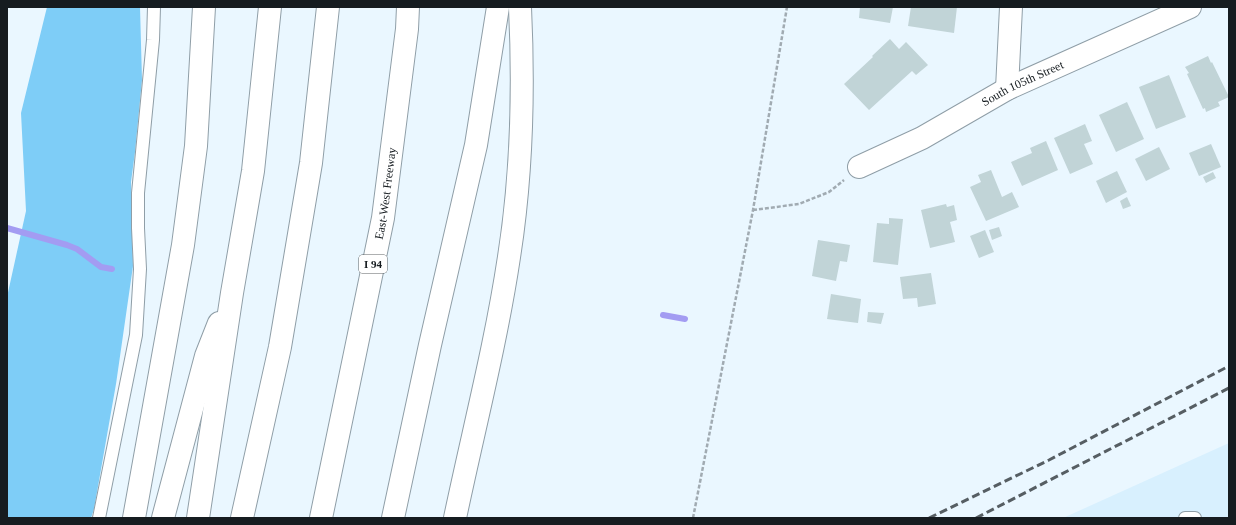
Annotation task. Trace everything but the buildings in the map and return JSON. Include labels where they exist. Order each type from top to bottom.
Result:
[{"type":"main road","points":[[134,518],[183,245],[195,154],[204,7]]},
{"type":"main road","points":[[198,518],[232,293],[253,171],[270,7]]},
{"type":"main road","points":[[242,518],[284,324],[311,163],[328,7]]},
{"type":"main road","name":"East-West Freeway","points":[[321,518],[383,218],[407,29],[408,7]]},
{"type":"main road","points":[[393,518],[430,345],[476,145],[498,7]]},
{"type":"main road","points":[[455,518],[495,332],[513,227],[519,166],[522,106],[520,7]]},
{"type":"main road","points":[[1007,89],[1011,7]]},
{"type":"main road","name":"South 105th Street","points":[[859,167],[922,138],[1007,89],[1190,7]]},
{"type":"main road","points":[[163,518],[206,356],[232,293]]},
{"type":"lane","points":[[99,518],[136,335],[141,262],[138,228],[138,193],[154,34],[154,7]]},
{"type":"lane","points":[[1184,518],[1195,518]]},
{"type":"path","points":[[693,518],[753,210],[787,7]]},
{"type":"path","points":[[753,210],[798,204],[829,192],[859,167]]},
{"type":"shaded area","points":[[47,7],[140,7],[142,80],[131,182],[133,266],[116,384],[94,509],[91,518],[7,518],[7,297],[26,211],[21,113]]},
{"type":"shaded area","points":[[1229,443],[1229,518],[1063,518]]},
{"type":"waterway","points":[[7,228],[67,245],[77,249],[101,267],[112,269]]},
{"type":"waterway","points":[[663,315],[685,319]]},
{"type":"railway","points":[[929,518],[1049,460],[1229,366]]},
{"type":"railway","points":[[976,518],[1229,388]]}]
